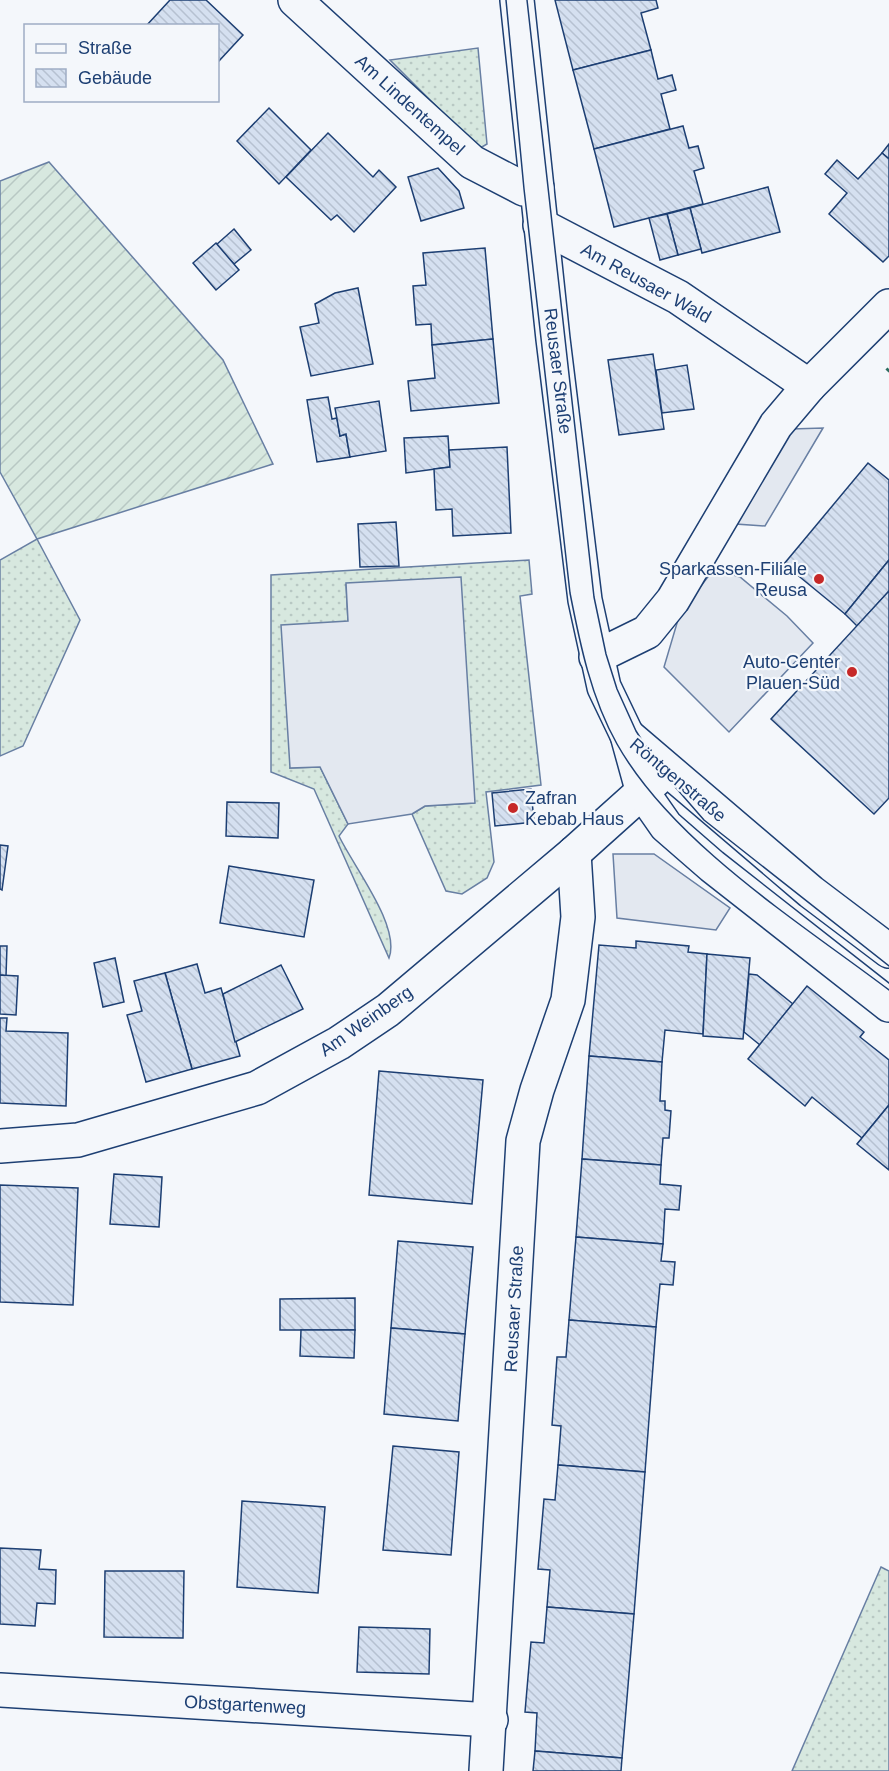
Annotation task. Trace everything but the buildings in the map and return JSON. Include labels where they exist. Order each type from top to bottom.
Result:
[{"type":"street","name":"Am Lindentempel","points":[[296,0],[472,162],[524,189],[537,188]]},
{"type":"street","name":"Reusaer Straße","points":[[517,0],[540,225],[585,600],[604,687],[627,735]]},
{"type":"street","name":"Am Reusaer Wald","points":[[540,225],[678,297],[809,386]]},
{"type":"street","points":[[596,657],[647,632],[673,600],[776,425],[809,386],[889,306]]},
{"type":"street","name":"Röntgenstraße","points":[[627,735],[812,892],[889,951]]},
{"type":"street","name":"Röntgenstraße","points":[[627,735],[643,793],[666,826],[712,866],[889,1005]]},
{"type":"street","name":"Am Weinberg","points":[[0,1146],[78,1140],[257,1088],[339,1043],[388,1010],[574,853],[668,769]]},
{"type":"street","name":"Reusaer Straße","points":[[486,1771],[524,1141],[537,1090],[568,1000],[578,917],[574,853]]},
{"type":"street","name":"Obstgartenweg","points":[[0,1690],[490,1720]]},
{"type":"shaded area","points":[[478,48],[487,144],[482,147],[476,146],[390,60]]},
{"type":"shaded area","points":[[49,162],[223,360],[273,464],[37,539],[0,472],[0,181]]},
{"type":"shaded area","points":[[823,428],[765,526],[736,524],[791,429]]},
{"type":"shaded area","points":[[37,539],[80,620],[23,746],[0,756],[0,560]]},
{"type":"shaded area","points":[[529,560],[532,594],[520,596],[541,785],[486,792],[494,862],[487,878],[462,894],[446,891],[412,814],[425,806],[474,803],[346,584],[348,621],[290,768],[320,767],[348,824],[339,836],[382,913],[391,945],[389,958],[314,789],[271,772],[271,575]]},
{"type":"shaded area","points":[[714,569],[740,577],[787,616],[813,643],[729,732],[664,667],[680,613]]},
{"type":"shaded area","points":[[461,577],[475,803],[425,806],[412,814],[348,824],[320,767],[290,768],[281,625],[348,621],[346,583]]},
{"type":"shaded area","points":[[613,854],[654,854],[730,908],[716,930],[617,918]]},
{"type":"shaded area","points":[[881,1567],[889,1571],[889,1771],[792,1771]]},
{"type":"tram line","points":[[506,0],[524,189],[570,593],[582,651],[600,708],[617,744],[641,780],[670,815],[740,879],[889,990]]},
{"type":"tram line","points":[[527,0],[594,597],[606,654],[617,689],[636,731],[663,773],[704,820],[889,966]]},
{"type":"place","name":"Sparkassen-Filiale Reusa","points":[[819,579]]},
{"type":"place","name":"Auto-Center Plauen-Süd","points":[[852,672]]},
{"type":"place","name":"Zafran Kebab Haus","points":[[513,808]]}]
